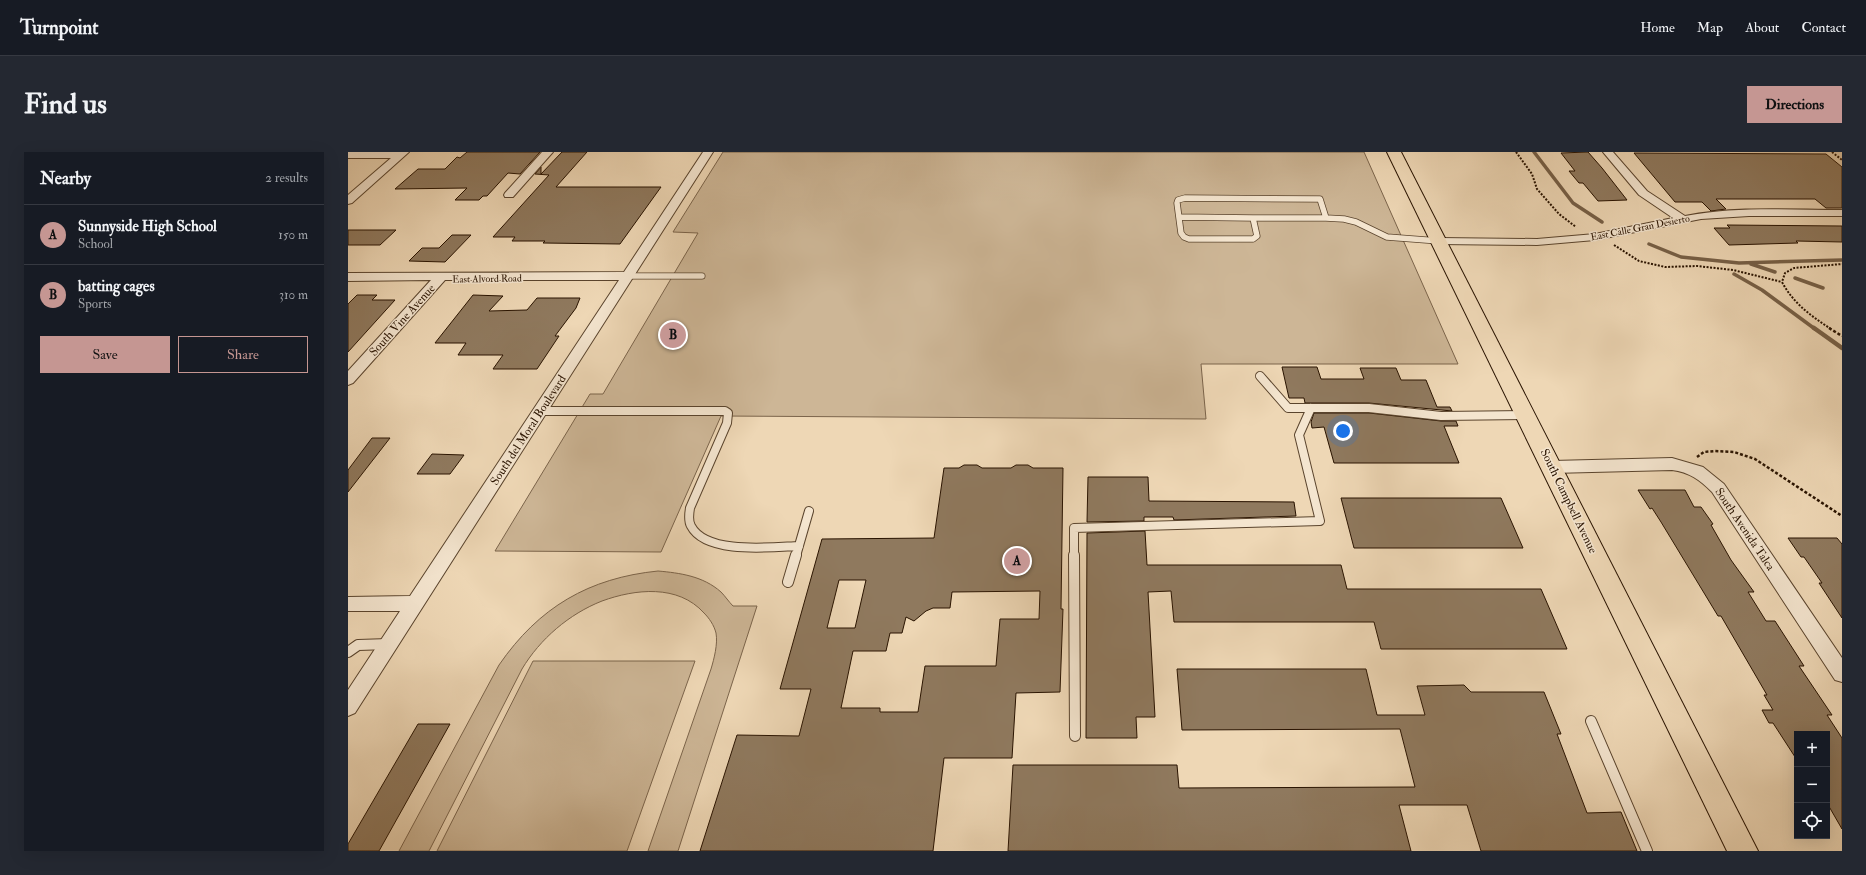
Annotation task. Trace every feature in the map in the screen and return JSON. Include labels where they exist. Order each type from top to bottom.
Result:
[{"type":"main road","name":"South Campbell Avenue","points":[[1394,152],[1743,851]]},
{"type":"street","points":[[510,194],[548,152]]},
{"type":"street","name":"South del Moral Boulevard","points":[[348,708],[708,152]]},
{"type":"street","points":[[1608,152],[1642,193],[1682,219]]},
{"type":"street","points":[[348,155],[403,154]]},
{"type":"street","points":[[348,201],[403,154]]},
{"type":"street","name":"East Calle Gran Desierto","points":[[1439,241],[1537,242],[1596,237],[1701,216],[1749,213],[1842,213]]},
{"type":"street","name":"East Alvord Road","points":[[348,278],[627,276]]},
{"type":"street","name":"South Vine Avenue","points":[[348,380],[440,278]]},
{"type":"street","name":"South Avenida Talca","points":[[1552,467],[1672,464],[1689,467],[1705,476],[1718,488],[1842,674]]},
{"type":"street","points":[[348,604],[417,603]]},
{"type":"lane","points":[[1253,218],[1257,236],[1253,239],[1189,239],[1184,237],[1181,233],[1177,203],[1178,200],[1185,198],[1320,199],[1326,218]]},
{"type":"lane","points":[[1179,217],[1344,218],[1387,237],[1439,241]]},
{"type":"lane","points":[[627,276],[702,276]]},
{"type":"lane","points":[[1260,376],[1288,408],[1369,408],[1441,416],[1526,415]]},
{"type":"lane","points":[[1075,736],[1074,528],[1320,521],[1299,435],[1311,408]]},
{"type":"lane","points":[[540,411],[725,411],[729,416],[727,423],[690,508],[688,518],[690,526],[697,535],[708,541],[722,544],[799,546]]},
{"type":"lane","points":[[788,582],[809,511]]},
{"type":"lane","points":[[348,652],[358,645],[390,644]]},
{"type":"lane","points":[[1591,720],[1648,851]]},
{"type":"path","points":[[1832,152],[1842,160]]},
{"type":"path","points":[[1842,264],[1794,268],[1785,273],[1782,282],[1786,292],[1796,304],[1842,336]]},
{"type":"path","points":[[1689,467],[1698,456],[1704,452],[1734,452],[1755,459],[1842,516]]},
{"type":"shaded area","points":[[723,152],[1364,152],[1458,364],[1201,364],[1206,419],[721,416],[661,552],[495,551],[590,394],[603,394],[698,233],[673,232]]},
{"type":"shaded area","points":[[658,571],[683,574],[707,582],[721,592],[733,606],[757,606],[678,851],[648,851],[711,669],[715,651],[716,633],[713,624],[704,613],[694,604],[682,597],[669,593],[642,592],[615,597],[590,606],[567,620],[537,648],[522,669],[429,851],[399,851],[499,665],[514,645],[531,627],[568,599],[610,580]]},
{"type":"shaded area","points":[[533,661],[695,661],[627,851],[437,851]]},
{"type":"building","points":[[467,152],[540,152],[520,174],[508,173],[487,196],[483,196],[479,200],[455,200],[467,188],[395,189],[418,169],[445,169],[457,157],[460,158]]},
{"type":"building","points":[[562,152],[587,152],[556,187],[661,187],[620,244],[543,243],[545,241],[512,241],[515,237],[493,237],[549,175],[535,174],[541,167],[541,174]]},
{"type":"building","points":[[1588,152],[1627,200],[1598,201],[1583,183],[1579,183],[1569,171],[1575,171],[1561,153]]},
{"type":"building","points":[[1634,153],[1826,154],[1842,167],[1842,208],[1826,208],[1815,199],[1716,199],[1726,209],[1711,211],[1702,202],[1675,202]]},
{"type":"building","points":[[1727,225],[1842,226],[1842,242],[1796,241],[1798,243],[1729,245],[1714,228],[1730,228]]},
{"type":"building","points":[[348,230],[396,230],[380,245],[348,245]]},
{"type":"building","points":[[452,235],[471,235],[445,262],[409,261],[422,248],[439,248]]},
{"type":"building","points":[[357,295],[377,295],[372,300],[395,300],[348,352],[348,304]]},
{"type":"building","points":[[473,295],[503,296],[489,311],[527,310],[537,298],[580,298],[576,308],[555,336],[559,336],[537,369],[493,369],[503,355],[458,355],[466,343],[435,343]]},
{"type":"building","points":[[1282,367],[1317,367],[1321,379],[1364,379],[1360,368],[1396,368],[1401,380],[1426,380],[1437,407],[1450,407],[1452,411],[1369,403],[1305,403],[1304,398],[1289,398]]},
{"type":"building","points":[[1314,413],[1369,413],[1441,421],[1456,421],[1458,426],[1444,426],[1459,463],[1334,463],[1324,427],[1312,428],[1311,422]]},
{"type":"building","points":[[372,438],[390,438],[348,492],[348,470]]},
{"type":"building","points":[[432,454],[464,455],[450,474],[417,474]]},
{"type":"building","points":[[964,465],[977,465],[982,468],[1011,468],[1016,465],[1028,465],[1033,468],[1063,468],[1061,609],[1063,609],[1060,692],[1016,693],[1012,758],[944,758],[933,851],[700,851],[737,735],[799,736],[811,689],[780,689],[822,539],[934,538],[944,468],[959,468]],"holes":[[[839,580],[866,580],[855,628],[827,628]],[[1040,591],[1039,619],[1000,619],[996,666],[925,666],[918,712],[880,712],[880,708],[841,708],[853,651],[886,651],[890,633],[902,633],[906,617],[914,621],[926,611],[933,608],[950,608],[952,592]]]},
{"type":"building","points":[[1088,477],[1148,477],[1149,501],[1294,502],[1296,516],[1174,520],[1173,517],[1144,517],[1144,521],[1087,522]]},
{"type":"building","points":[[1638,490],[1685,490],[1694,507],[1701,507],[1713,524],[1711,525],[1731,560],[1754,592],[1748,592],[1766,621],[1775,621],[1804,666],[1799,666],[1832,715],[1827,715],[1842,738],[1842,829],[1830,808],[1830,731],[1794,731],[1794,755],[1773,723],[1769,723],[1762,710],[1773,710],[1764,695],[1767,695],[1721,616],[1718,616],[1661,522],[1652,508],[1650,509]]},
{"type":"building","points":[[1341,498],[1501,498],[1523,548],[1354,548]]},
{"type":"building","points":[[1145,531],[1147,565],[1341,565],[1347,589],[1541,589],[1567,649],[1381,649],[1374,622],[1174,622],[1171,591],[1148,592],[1155,717],[1136,717],[1137,738],[1086,738],[1087,533]]},
{"type":"building","points":[[1788,538],[1837,538],[1842,544],[1842,618],[1819,583],[1822,583],[1804,557],[1801,557]]},
{"type":"building","points":[[1177,669],[1366,669],[1377,715],[1425,715],[1417,686],[1464,685],[1471,692],[1544,692],[1561,734],[1557,734],[1587,813],[1621,812],[1637,851],[1481,851],[1467,805],[1399,805],[1411,851],[1008,851],[1013,765],[1177,765],[1179,788],[1415,787],[1400,729],[1182,730]]},
{"type":"building","points":[[418,724],[450,724],[379,851],[348,851],[348,844]]},
{"type":"waterway","points":[[1534,152],[1573,203],[1602,222]]},
{"type":"waterway","points":[[1649,244],[1681,257],[1739,263],[1842,260]]},
{"type":"waterway","points":[[1751,264],[1775,272]]},
{"type":"waterway","points":[[1734,274],[1762,290],[1815,329]]},
{"type":"waterway","points":[[1795,278],[1823,288]]},
{"type":"waterway","points":[[1814,328],[1842,348]]},
{"type":"place","name":"batting cages","points":[[673,335]]},
{"type":"place","name":"Sunnyside High School","points":[[1017,561]]}]
